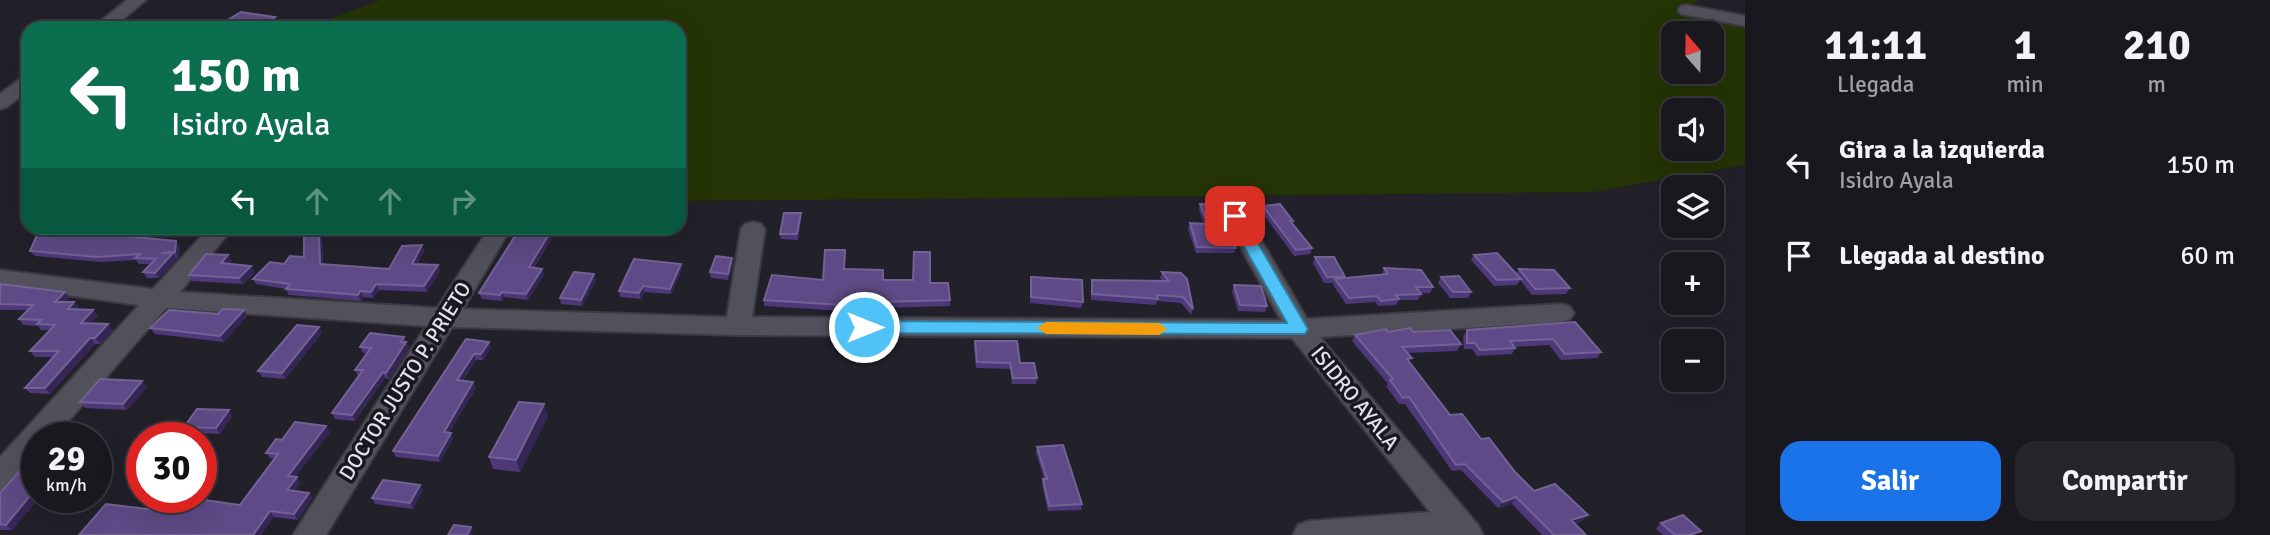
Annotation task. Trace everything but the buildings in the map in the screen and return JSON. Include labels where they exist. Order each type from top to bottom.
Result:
[{"type":"street","points":[[110,21],[138,0]]},
{"type":"street","points":[[1687,10],[1745,20]]},
{"type":"street","points":[[0,103],[21,87]]},
{"type":"street","name":"ISIDRO AYALA","points":[[1235,216],[1299,329],[1462,530]]},
{"type":"street","points":[[738,326],[753,229]]},
{"type":"street","points":[[0,478],[216,235]]},
{"type":"street","name":"DOCTOR JUSTO P. PRIETO","points":[[309,535],[496,235]]},
{"type":"street","points":[[0,278],[161,299],[445,318],[738,326],[1299,329],[1561,313]]},
{"type":"street","points":[[1309,535],[1462,530]]},
{"type":"green space","points":[[381,0],[1699,0],[1692,4],[1711,15],[1745,25],[1745,165],[1689,175],[1661,175],[1661,180],[1593,192],[686,201],[686,21],[323,21]]},
{"type":"slow traffic","points":[[1046,328],[1159,329]]},
{"type":"route","points":[[864,327],[1299,329],[1235,216]]}]
